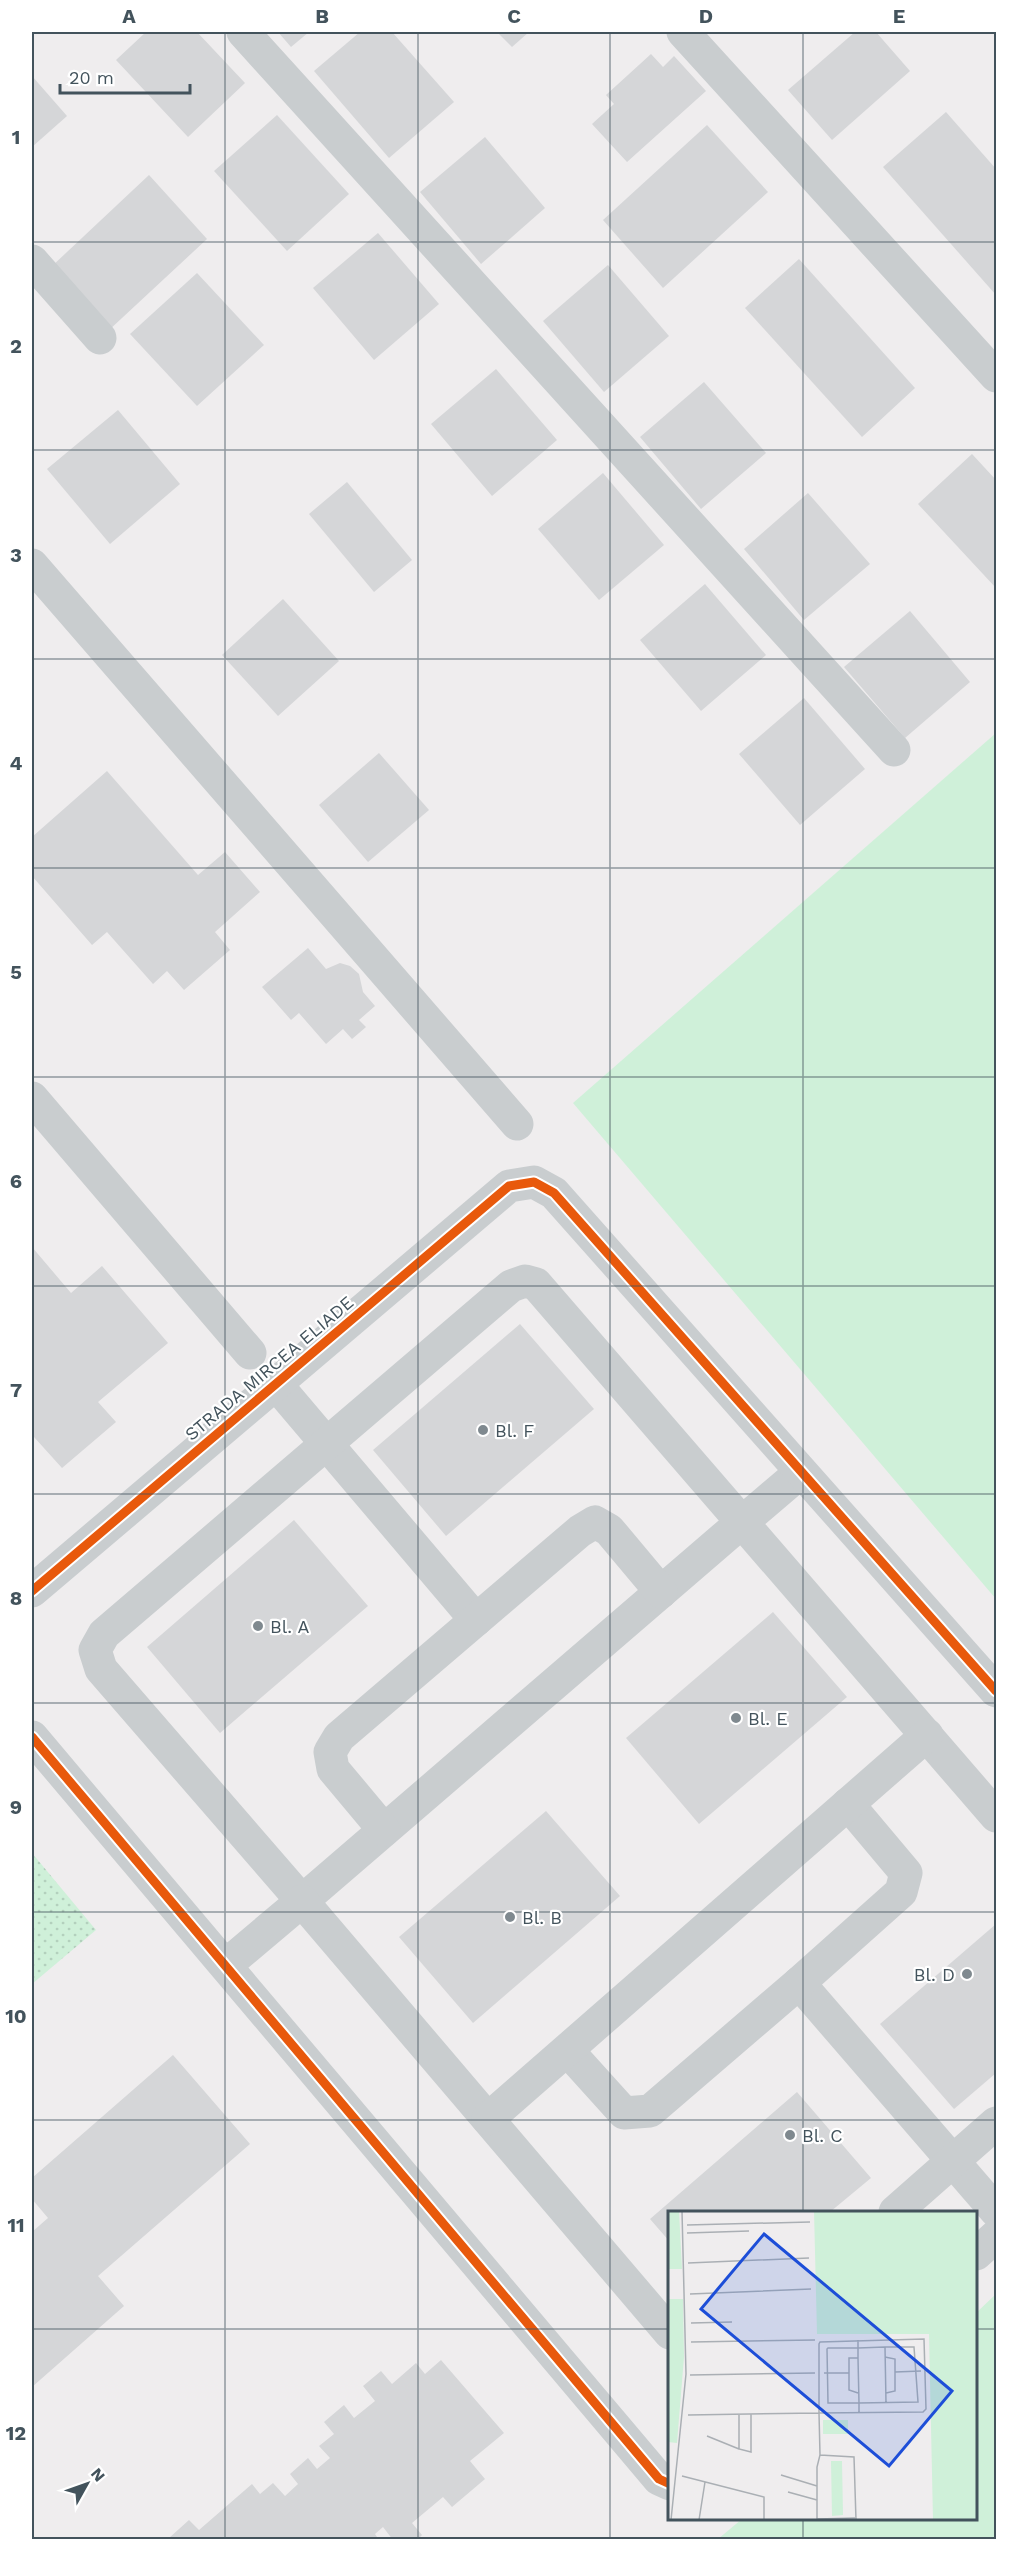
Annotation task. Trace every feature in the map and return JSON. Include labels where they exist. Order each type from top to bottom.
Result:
[{"type":"street","points":[[243,32],[894,750]]},
{"type":"street","points":[[683,32],[996,376]]},
{"type":"street","points":[[32,261],[100,338]]},
{"type":"street","points":[[32,565],[517,1124]]},
{"type":"street","points":[[32,1098],[250,1353]]},
{"type":"street","name":"STRADA MIRCEA ELIADE","points":[[32,1591],[509,1186],[534,1182],[554,1192],[801,1472]]},
{"type":"street","points":[[668,2331],[101,1669],[95,1650],[104,1634],[511,1286],[525,1281],[536,1284],[996,1816]]},
{"type":"street","points":[[275,1383],[476,1620]]},
{"type":"street","points":[[226,1965],[801,1472],[996,1691]]},
{"type":"street","points":[[384,1830],[333,1769],[330,1752],[339,1737],[580,1531],[595,1522],[609,1530],[661,1592]]},
{"type":"street","points":[[488,2119],[927,1735]]},
{"type":"street","points":[[32,1737],[659,2479],[668,2484]]},
{"type":"street","points":[[568,2051],[624,2113],[650,2111],[799,1983],[901,1892],[906,1873],[848,1804]]},
{"type":"street","points":[[799,1983],[996,2211]]},
{"type":"street","points":[[896,2211],[996,2123]]},
{"type":"street","points":[[977,2252],[996,2236]]},
{"type":"green space","points":[[996,733],[996,1599],[573,1103]]},
{"type":"green space","points":[[32,1853],[96,1930],[32,1984]]},
{"type":"green space","points":[[996,2294],[996,2539],[718,2539],[741,2520],[977,2520],[977,2312]]},
{"type":"building","points":[[146,32],[197,32],[245,83],[188,137],[116,60]]},
{"type":"building","points":[[278,32],[309,32],[291,47]]},
{"type":"building","points":[[360,32],[392,32],[454,102],[389,158],[314,71]]},
{"type":"building","points":[[497,32],[529,32],[512,47]]},
{"type":"building","points":[[855,32],[876,32],[910,71],[832,140],[788,90]]},
{"type":"building","points":[[651,54],[663,67],[674,56],[706,91],[627,162],[592,124],[614,104],[606,95]]},
{"type":"building","points":[[32,76],[67,116],[32,147]]},
{"type":"building","points":[[946,112],[996,169],[996,295],[883,167]]},
{"type":"building","points":[[277,115],[349,194],[287,251],[214,171]]},
{"type":"building","points":[[707,125],[768,192],[663,288],[603,220]]},
{"type":"building","points":[[485,137],[545,208],[481,264],[420,192]]},
{"type":"building","points":[[149,175],[207,239],[108,331],[50,268]]},
{"type":"building","points":[[378,233],[439,304],[374,360],[313,288]]},
{"type":"building","points":[[799,259],[915,388],[862,437],[745,308]]},
{"type":"building","points":[[608,265],[669,336],[604,392],[543,321]]},
{"type":"building","points":[[197,273],[264,345],[197,406],[130,334]]},
{"type":"building","points":[[496,369],[557,440],[492,496],[431,424]]},
{"type":"building","points":[[704,382],[766,453],[701,509],[640,437]]},
{"type":"building","points":[[118,410],[180,484],[110,544],[47,469]]},
{"type":"building","points":[[972,454],[996,480],[996,588],[918,504]]},
{"type":"building","points":[[603,473],[664,545],[599,600],[538,529]]},
{"type":"building","points":[[347,482],[412,560],[374,592],[309,514]]},
{"type":"building","points":[[808,493],[870,564],[804,620],[744,549]]},
{"type":"building","points":[[705,584],[766,655],[701,711],[640,640]]},
{"type":"building","points":[[283,599],[339,661],[278,716],[222,655]]},
{"type":"building","points":[[910,611],[970,682],[905,738],[844,667]]},
{"type":"building","points":[[804,698],[865,769],[800,825],[739,754]]},
{"type":"building","points":[[379,753],[429,810],[368,862],[319,805]]},
{"type":"building","points":[[107,771],[198,875],[225,852],[260,892],[215,932],[230,950],[184,990],[167,971],[153,984],[107,932],[92,945],[32,876],[32,837]]},
{"type":"building","points":[[308,948],[326,969],[340,963],[350,966],[359,974],[363,992],[375,1006],[359,1020],[366,1027],[352,1039],[343,1029],[326,1044],[299,1013],[291,1020],[262,987]]},
{"type":"building","points":[[32,1247],[71,1293],[102,1266],[168,1343],[98,1402],[116,1422],[62,1468],[34,1437],[32,1439]]},
{"type":"building","name":"Bl. F","points":[[520,1324],[594,1409],[446,1536],[373,1450]]},
{"type":"building","name":"Bl. A","points":[[294,1520],[368,1606],[220,1733],[147,1647]]},
{"type":"building","name":"Bl. E","points":[[773,1612],[847,1697],[699,1824],[626,1738]]},
{"type":"building","name":"Bl. B","points":[[546,1811],[620,1896],[473,2023],[399,1937]]},
{"type":"building","name":"Bl. D","points":[[996,1924],[996,2073],[954,2109],[880,2024]]},
{"type":"building","points":[[173,2055],[250,2144],[98,2276],[124,2306],[32,2387],[32,2232],[48,2218],[32,2199],[32,2178]]},
{"type":"building","name":"Bl. C","points":[[797,2092],[871,2178],[831,2211],[668,2211],[668,2240],[650,2219]]},
{"type":"building","points":[[441,2360],[504,2433],[470,2461],[485,2479],[452,2507],[443,2497],[412,2523],[422,2535],[417,2540],[393,2540],[383,2527],[375,2534],[379,2540],[169,2538],[189,2520],[199,2530],[252,2484],[260,2494],[273,2483],[285,2496],[298,2484],[290,2474],[308,2458],[317,2469],[330,2458],[319,2446],[334,2434],[324,2422],[344,2405],[354,2418],[375,2401],[363,2386],[381,2371],[392,2384],[416,2363],[425,2374]]},
{"type":"cycle path","points":[[32,1591],[509,1186],[534,1182],[554,1193],[996,1691]]},
{"type":"cycle path","points":[[32,1737],[659,2479],[668,2483]]},
{"type":"place","name":"Bl. F","points":[[483,1430]]},
{"type":"place","name":"Bl. A","points":[[258,1626]]},
{"type":"place","name":"Bl. E","points":[[736,1718]]},
{"type":"place","name":"Bl. B","points":[[510,1917]]},
{"type":"place","name":"Bl. D","points":[[967,1974]]},
{"type":"place","name":"Bl. C","points":[[790,2135]]}]
